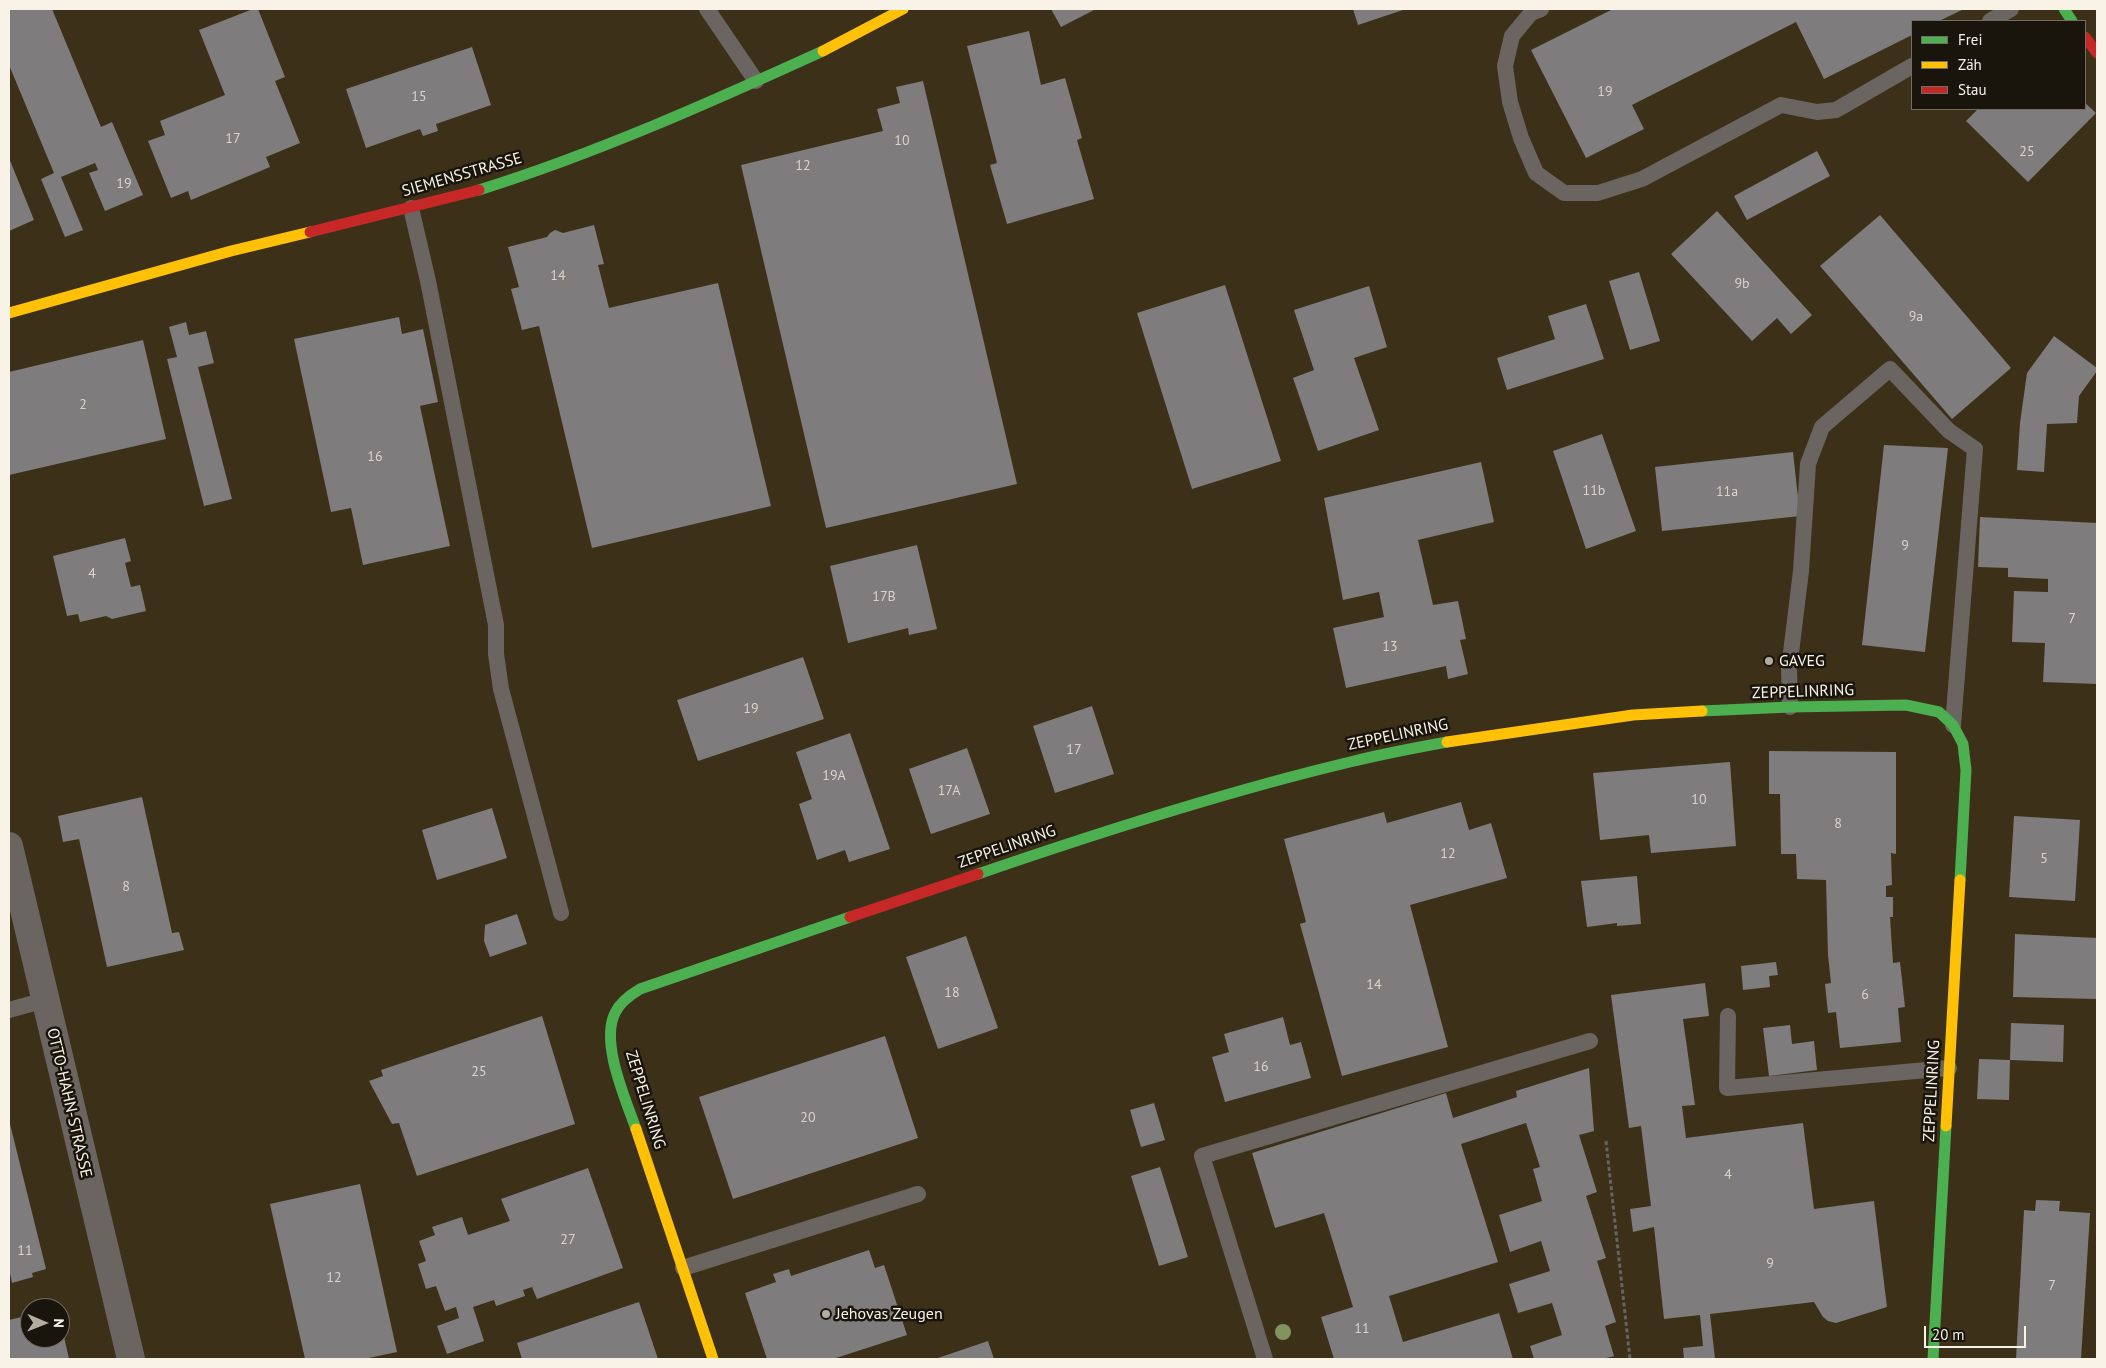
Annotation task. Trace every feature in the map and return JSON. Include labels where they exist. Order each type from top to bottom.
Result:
[{"type":"street","name":"SIEMENSSTRASSE","points":[[9,312],[231,251],[461,195],[574,157],[756,81],[838,44],[904,9]]},
{"type":"street","points":[[2064,9],[2071,20]]},
{"type":"street","points":[[2086,38],[2097,53]]},
{"type":"street","name":"ZEPPELINRING","points":[[713,1359],[615,1066],[611,1046],[612,1015],[626,997],[640,989],[1068,843],[1245,790],[1350,762],[1450,741],[1633,716],[1790,707],[1906,705],[1939,712],[1953,725],[1963,744],[1966,770],[1933,1359]]},
{"type":"street","name":"OTTO-HAHN-STRASSE","points":[[9,846],[131,1359]]},
{"type":"lane","points":[[707,9],[756,81]]},
{"type":"lane","points":[[1541,9],[1531,13],[1512,36],[1505,66],[1510,102],[1520,138],[1536,173],[1564,192],[1598,193],[1642,178],[1781,105],[1817,112],[1836,110],[1911,67]]},
{"type":"lane","points":[[1992,20],[2011,9]]},
{"type":"lane","points":[[411,208],[428,281],[496,624],[496,654],[501,689],[561,913]]},
{"type":"lane","points":[[1790,707],[1789,670],[1801,571],[1808,464],[1822,427],[1890,369],[1949,431],[1975,449],[1953,725]]},
{"type":"lane","points":[[9,1010],[45,1000]]},
{"type":"lane","points":[[1728,1016],[1727,1088],[1949,1068]]},
{"type":"lane","points":[[1265,1359],[1202,1156],[1590,1041]]},
{"type":"lane","points":[[683,1268],[918,1194]]},
{"type":"path","points":[[1606,1141],[1630,1359]]},
{"type":"shaded area","points":[[9,9],[2097,9],[2097,1359],[9,1359]]},
{"type":"building","points":[[9,9],[52,9],[101,127],[112,122],[143,195],[105,211],[89,173],[98,170],[95,163],[61,177],[83,230],[65,237],[41,179],[54,173],[9,65]]},
{"type":"building","points":[[253,9],[258,9],[285,77],[275,81],[300,143],[266,157],[270,167],[191,200],[188,191],[171,198],[148,141],[165,135],[160,121],[225,95],[199,30]]},
{"type":"building","points":[[1051,9],[1096,9],[1061,27]]},
{"type":"building","points":[[1353,9],[1406,9],[1358,25]]},
{"type":"building","points":[[1613,9],[1964,9],[1941,20],[1911,20],[1911,36],[1824,79],[1796,22],[1632,105],[1644,129],[1586,158],[1531,50]]},
{"type":"building","points":[[1029,31],[1041,85],[1065,78],[1082,138],[1077,140],[1094,199],[1007,224],[990,165],[997,163],[967,46]]},
{"type":"building","points":[[472,47],[491,105],[436,124],[438,131],[423,136],[420,129],[366,148],[346,89]]},
{"type":"building","points":[[923,81],[1017,484],[826,528],[741,165],[883,131],[877,109],[900,103],[896,87]]},
{"type":"building","points":[[2086,104],[2096,113],[2028,182],[1966,121],[1977,110],[2086,110]]},
{"type":"building","points":[[1817,151],[1830,176],[1747,220],[1734,196]]},
{"type":"building","points":[[9,158],[34,220],[9,231]]},
{"type":"building","points":[[1717,211],[1812,315],[1791,334],[1777,318],[1752,341],[1671,254]]},
{"type":"building","points":[[1880,215],[2011,368],[1952,419],[1820,266]]},
{"type":"building","points":[[594,225],[604,264],[598,265],[609,308],[718,283],[771,506],[592,548],[539,326],[522,330],[511,289],[519,287],[508,247],[547,237],[555,230],[563,233]]},
{"type":"building","points":[[1639,272],[1660,341],[1630,350],[1609,281]]},
{"type":"building","points":[[1225,285],[1281,461],[1192,489],[1137,313]]},
{"type":"building","points":[[1369,286],[1387,347],[1354,358],[1379,430],[1318,451],[1293,378],[1314,370],[1294,310]]},
{"type":"building","points":[[1586,304],[1604,359],[1507,390],[1497,358],[1555,339],[1548,316]]},
{"type":"building","points":[[399,317],[402,334],[423,329],[438,402],[420,406],[450,546],[363,565],[351,508],[331,512],[294,339]]},
{"type":"building","points":[[186,322],[189,335],[206,331],[214,363],[198,367],[232,499],[204,506],[167,359],[177,357],[169,327]]},
{"type":"building","points":[[2054,336],[2097,368],[2097,371],[2079,396],[2077,423],[2047,424],[2044,472],[2017,470],[2020,423],[2027,373]]},
{"type":"building","points":[[143,340],[166,439],[9,475],[9,372]]},
{"type":"building","points":[[1602,434],[1636,531],[1586,549],[1553,451]]},
{"type":"building","points":[[1884,445],[1948,448],[1925,652],[1862,645]]},
{"type":"building","points":[[1793,452],[1800,516],[1662,531],[1655,467]]},
{"type":"building","points":[[1481,462],[1494,522],[1418,540],[1433,605],[1458,601],[1466,639],[1460,640],[1468,674],[1448,679],[1446,666],[1346,688],[1333,628],[1384,617],[1379,592],[1343,600],[1324,498]]},
{"type":"building","points":[[1980,517],[2097,523],[2097,684],[2043,682],[2045,643],[2012,642],[2014,591],[2048,592],[2048,579],[2008,577],[2008,568],[1978,567]]},
{"type":"building","points":[[125,538],[131,561],[125,563],[131,587],[140,585],[146,611],[112,619],[106,616],[80,622],[78,614],[67,616],[53,556]]},
{"type":"building","points":[[917,545],[937,629],[909,635],[908,628],[848,643],[830,566]]},
{"type":"building","points":[[803,657],[824,719],[698,761],[677,700]]},
{"type":"building","points":[[1092,706],[1114,774],[1055,793],[1033,726]]},
{"type":"building","points":[[850,733],[890,849],[849,862],[845,850],[817,860],[799,804],[812,799],[796,752]]},
{"type":"building","points":[[967,748],[990,814],[931,834],[909,769]]},
{"type":"building","points":[[1769,751],[1896,752],[1896,854],[1891,853],[1892,885],[1886,886],[1886,897],[1893,897],[1893,917],[1890,917],[1893,963],[1900,962],[1905,1007],[1898,1008],[1901,1042],[1840,1048],[1836,1012],[1828,1013],[1825,984],[1831,983],[1828,955],[1826,880],[1797,879],[1796,854],[1781,854],[1780,794],[1769,794]]},
{"type":"building","points":[[1730,762],[1736,846],[1651,853],[1649,835],[1600,840],[1593,773]]},
{"type":"building","points":[[142,797],[172,933],[179,932],[184,950],[107,967],[79,839],[63,842],[58,816]]},
{"type":"building","points":[[1461,802],[1469,830],[1491,823],[1507,878],[1410,905],[1448,1047],[1342,1076],[1300,924],[1306,922],[1284,839],[1384,812],[1387,823]]},
{"type":"building","points":[[492,808],[507,858],[437,880],[422,830]]},
{"type":"building","points":[[2014,816],[2080,820],[2075,901],[2009,897]]},
{"type":"building","points":[[1637,876],[1641,924],[1617,926],[1617,923],[1587,927],[1581,881]]},
{"type":"building","points":[[517,914],[527,944],[490,957],[484,941],[485,925]]},
{"type":"building","points":[[2015,934],[2097,938],[2097,999],[2013,997]]},
{"type":"building","points":[[966,936],[998,1028],[938,1049],[906,957]]},
{"type":"building","points":[[1776,962],[1778,975],[1769,976],[1770,987],[1743,990],[1741,966]]},
{"type":"building","points":[[1705,983],[1709,1016],[1683,1019],[1695,1105],[1682,1106],[1686,1138],[1803,1123],[1814,1209],[1874,1201],[1887,1307],[1836,1323],[1828,1321],[1823,1317],[1814,1302],[1710,1314],[1715,1359],[1684,1359],[1683,1348],[1703,1346],[1700,1315],[1664,1319],[1654,1227],[1633,1232],[1630,1209],[1651,1206],[1641,1126],[1629,1128],[1611,995]]},
{"type":"building","points":[[542,1016],[575,1124],[417,1176],[399,1123],[392,1124],[369,1081],[383,1076],[381,1070]]},
{"type":"building","points":[[1283,1017],[1290,1045],[1301,1042],[1311,1078],[1225,1102],[1212,1057],[1229,1052],[1224,1034]]},
{"type":"building","points":[[2011,1023],[2064,1025],[2063,1062],[2010,1060]]},
{"type":"building","points":[[1790,1025],[1792,1044],[1814,1041],[1817,1070],[1769,1076],[1763,1028]]},
{"type":"building","points":[[885,1036],[918,1138],[733,1199],[699,1097]]},
{"type":"building","points":[[1979,1059],[2010,1060],[2009,1100],[1977,1099]]},
{"type":"building","points":[[1589,1068],[1594,1131],[1579,1135],[1597,1192],[1586,1196],[1606,1258],[1597,1261],[1616,1322],[1605,1326],[1614,1356],[1603,1359],[1534,1359],[1530,1346],[1562,1335],[1552,1303],[1518,1313],[1509,1284],[1550,1271],[1541,1241],[1510,1252],[1499,1215],[1542,1201],[1533,1169],[1540,1167],[1526,1123],[1461,1144],[1498,1262],[1389,1296],[1403,1342],[1499,1313],[1513,1359],[1334,1359],[1321,1317],[1353,1307],[1324,1213],[1275,1228],[1252,1153],[1446,1093],[1453,1118],[1517,1097],[1516,1091]]},
{"type":"building","points":[[1154,1103],[1165,1140],[1141,1147],[1130,1110]]},
{"type":"building","points":[[9,1120],[46,1269],[32,1273],[33,1277],[12,1283],[9,1268]]},
{"type":"building","points":[[1160,1167],[1188,1257],[1159,1266],[1131,1176]]},
{"type":"building","points":[[588,1168],[623,1268],[537,1299],[532,1287],[523,1290],[525,1296],[496,1306],[494,1300],[473,1307],[484,1341],[447,1354],[437,1326],[459,1318],[456,1307],[445,1311],[436,1286],[426,1289],[418,1264],[426,1261],[419,1241],[435,1235],[432,1227],[462,1217],[468,1235],[510,1221],[501,1199]]},
{"type":"building","points":[[360,1184],[397,1352],[364,1359],[305,1359],[270,1204]]},
{"type":"building","points":[[2036,1200],[2060,1201],[2059,1211],[2090,1213],[2081,1359],[2016,1359],[2024,1210],[2035,1211]]},
{"type":"building","name":"Jehovas Zeugen","points":[[869,1250],[875,1268],[884,1265],[907,1335],[833,1359],[767,1359],[745,1293],[776,1282],[773,1274],[789,1269],[791,1276]]},
{"type":"building","points":[[639,1302],[658,1359],[522,1359],[517,1343]]},
{"type":"building","points":[[20,1317],[20,1348],[67,1348],[69,1359],[9,1359],[9,1320]]},
{"type":"building","points":[[988,1341],[994,1359],[935,1359]]},
{"type":"traffic: fast","points":[[2064,9],[2071,20]]},
{"type":"traffic: fast","points":[[479,190],[610,143],[696,108],[823,51]]},
{"type":"traffic: fast","points":[[1702,711],[1906,705],[1939,712],[1953,725],[1963,744],[1966,770],[1960,880]]},
{"type":"traffic: fast","points":[[978,874],[1116,828],[1256,786],[1362,759],[1447,742]]},
{"type":"traffic: fast","points":[[636,1129],[612,1055],[611,1025],[615,1013],[622,1002],[640,989],[850,917]]},
{"type":"traffic: fast","points":[[1933,1359],[1946,1126]]},
{"type":"traffic: slow","points":[[823,51],[903,9]]},
{"type":"traffic: slow","points":[[9,313],[231,251],[310,232]]},
{"type":"traffic: slow","points":[[1447,742],[1633,715],[1702,711]]},
{"type":"traffic: slow","points":[[1946,1126],[1960,880]]},
{"type":"traffic: slow","points":[[636,1129],[713,1359]]},
{"type":"traffic: jam","points":[[2086,38],[2097,53]]},
{"type":"traffic: jam","points":[[310,232],[479,190]]},
{"type":"traffic: jam","points":[[850,917],[978,874]]},
{"type":"place","name":"GAVEG","points":[[1769,661]]},
{"type":"place","name":"Jehovas Zeugen","points":[[826,1314]]}]
